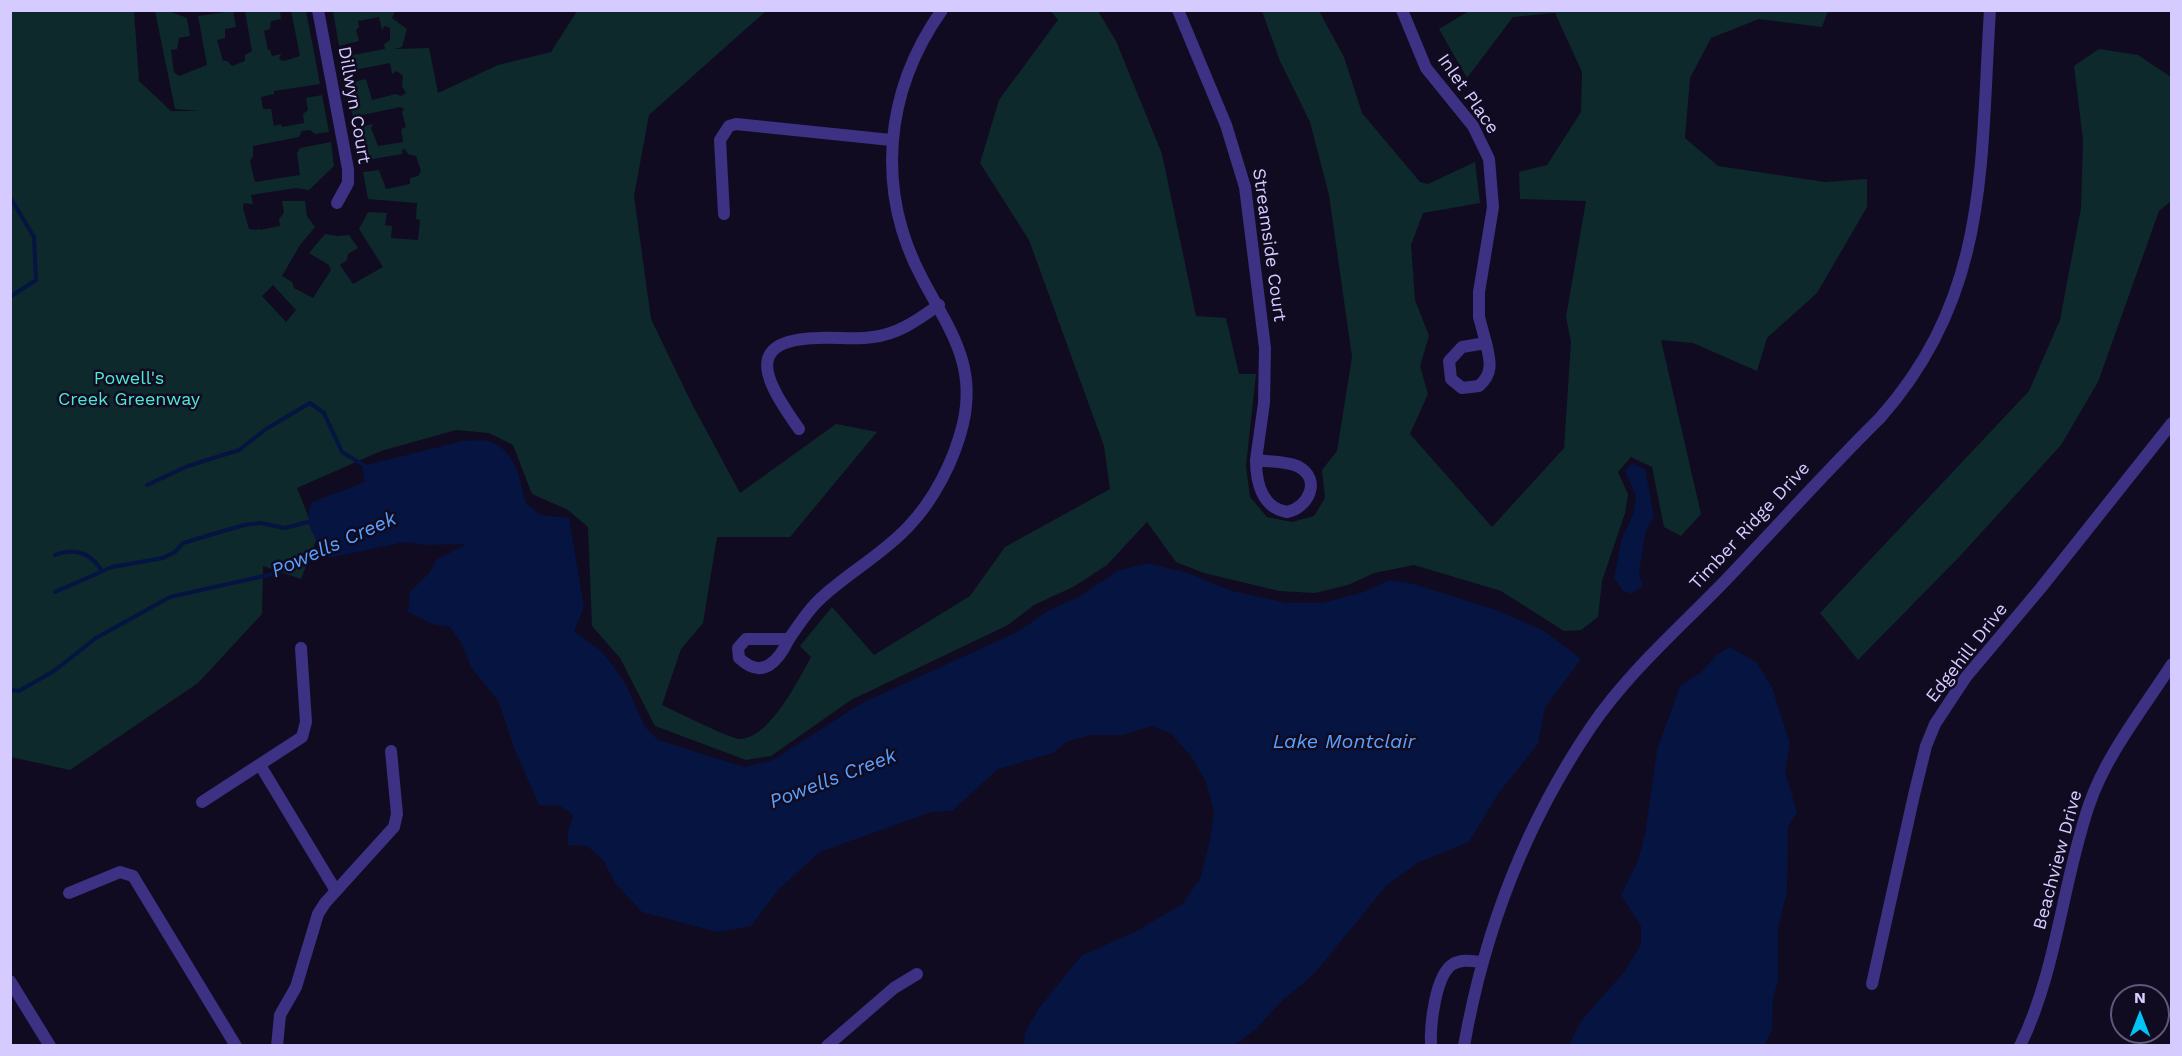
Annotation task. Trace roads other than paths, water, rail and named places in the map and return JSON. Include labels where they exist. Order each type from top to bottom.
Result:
[{"type":"street","name":"Dillwyn Court","points":[[318,10],[348,169],[348,183],[337,203]]},
{"type":"street","points":[[789,639],[818,601],[908,528],[940,483],[963,424],[966,380],[963,359],[939,305],[923,281],[900,226],[892,190],[891,140],[905,80],[916,54],[942,10]]},
{"type":"street","name":"Streamside Court","points":[[1178,10],[1226,125],[1245,187],[1265,348],[1264,403],[1256,460],[1258,484],[1272,506],[1287,512],[1302,506],[1310,493],[1311,483],[1302,469],[1295,465],[1256,460]]},
{"type":"street","name":"Inlet Place","points":[[1402,10],[1414,45],[1426,68],[1473,126],[1489,159],[1493,207],[1479,292],[1479,317],[1486,343]]},
{"type":"street","name":"Timber Ridge Drive","points":[[1464,1046],[1481,962],[1505,893],[1540,815],[1592,725],[1647,660],[1880,418],[1914,376],[1932,348],[1957,290],[1974,225],[1990,10]]},
{"type":"street","points":[[724,214],[720,140],[729,126],[736,124],[808,129],[891,140]]},
{"type":"street","points":[[799,429],[773,385],[766,366],[770,351],[777,345],[806,339],[876,337],[914,322],[939,305]]},
{"type":"street","name":"Edgehill Drive","points":[[1872,984],[1914,795],[1926,747],[1935,724],[1966,677],[2040,589],[2172,423]]},
{"type":"street","points":[[202,802],[298,742],[305,730],[301,648]]},
{"type":"street","name":"Beachview Drive","points":[[2020,1046],[2041,994],[2090,803],[2111,758],[2172,664]]},
{"type":"street","points":[[277,1046],[280,1015],[296,987],[318,915],[336,891],[394,827],[397,814],[391,751]]},
{"type":"street","points":[[260,765],[336,891]]},
{"type":"street","points":[[69,893],[120,872],[133,876],[236,1046]]},
{"type":"street","points":[[1431,1046],[1433,1014],[1446,970],[1460,961],[1481,962]]},
{"type":"street","points":[[827,1046],[894,988],[917,974]]},
{"type":"street","points":[[10,981],[50,1046]]},
{"type":"water","name":"Lake Montclair","points":[[463,441],[488,441],[500,447],[507,453],[516,468],[526,504],[541,515],[569,518],[584,607],[574,631],[600,650],[611,663],[626,685],[645,727],[658,740],[744,767],[773,760],[860,704],[1019,631],[1046,612],[1082,595],[1117,571],[1148,563],[1188,573],[1232,591],[1288,603],[1322,603],[1364,592],[1389,580],[1414,584],[1496,610],[1543,630],[1581,659],[1545,708],[1538,744],[1498,794],[1469,842],[1419,862],[1386,886],[1314,974],[1282,1001],[1255,1030],[1234,1045],[1024,1045],[1025,1032],[1039,1008],[1082,955],[1135,932],[1182,904],[1200,879],[1210,840],[1214,811],[1206,782],[1191,756],[1170,733],[1152,726],[1122,735],[1091,735],[1068,741],[1053,753],[998,769],[952,811],[931,812],[820,852],[779,889],[751,926],[717,932],[642,912],[615,883],[603,860],[587,846],[568,845],[568,831],[573,815],[560,806],[539,805],[514,748],[499,702],[471,667],[462,644],[450,627],[432,624],[408,612],[410,592],[430,572],[436,560],[466,544],[426,545],[404,542],[329,558],[309,525],[309,510],[312,502],[365,482],[362,466]]},
{"type":"water","points":[[1632,463],[1645,469],[1654,516],[1646,531],[1643,546],[1639,574],[1643,586],[1632,594],[1623,591],[1614,578],[1622,538],[1633,515],[1636,496],[1625,471]]},
{"type":"water","points":[[1729,647],[1756,662],[1772,687],[1790,744],[1785,772],[1797,812],[1788,827],[1787,891],[1778,929],[1778,980],[1773,999],[1772,1030],[1764,1045],[1569,1045],[1581,1021],[1624,972],[1641,944],[1641,926],[1621,895],[1638,861],[1645,834],[1657,750],[1680,686],[1700,673],[1717,655]]},
{"type":"waterway","name":"Powells Creek","points":[[10,197],[34,237],[36,280],[10,297]]},
{"type":"waterway","points":[[147,485],[188,466],[239,450],[266,429],[310,403],[324,413],[342,452],[368,468]]},
{"type":"waterway","points":[[55,592],[112,567],[163,558],[175,552],[183,543],[244,525],[260,523],[285,528],[308,522]]},
{"type":"waterway","name":"Powells Creek","points":[[10,690],[19,691],[54,671],[96,638],[170,597],[277,573],[326,545]]},
{"type":"waterway","points":[[55,555],[70,552],[82,553],[93,560],[102,571]]},
{"type":"park label","name":"Powell's Creek Greenway","points":[[129,389]]}]
